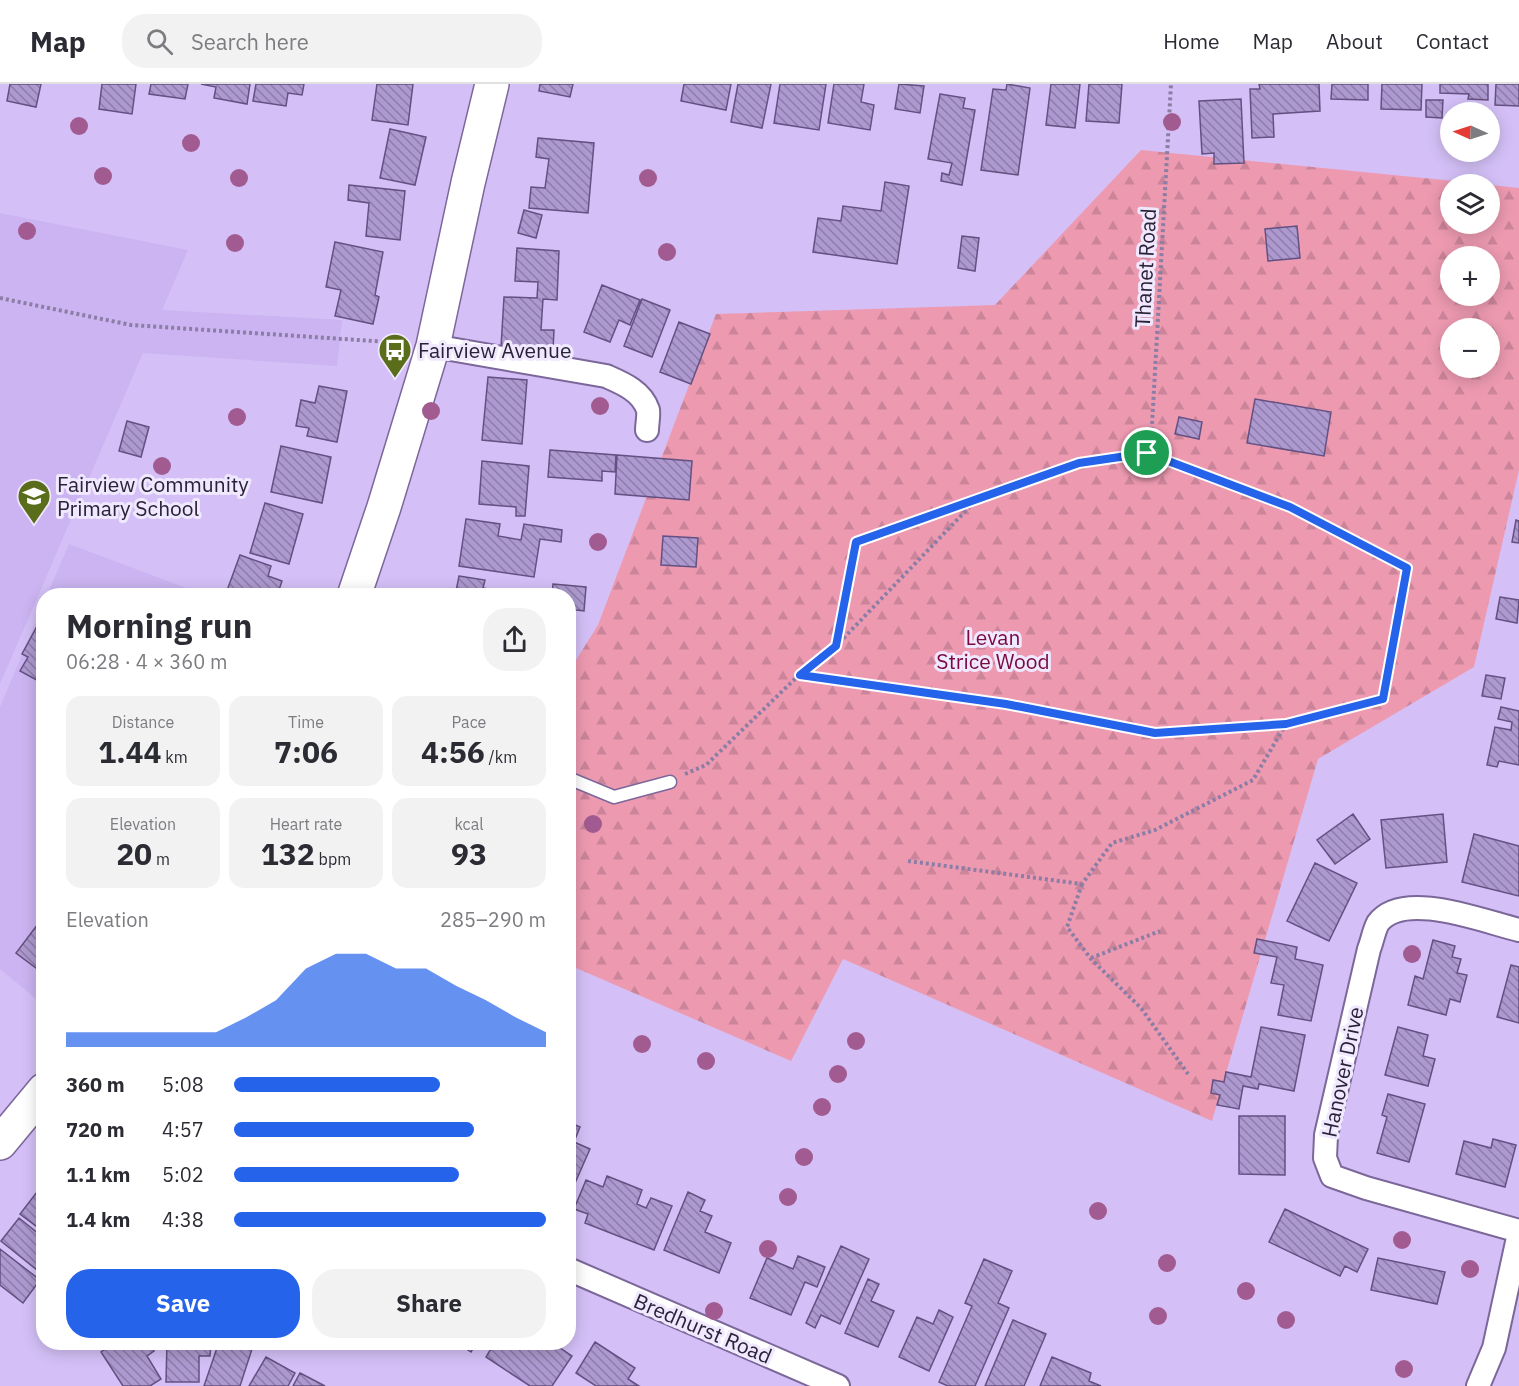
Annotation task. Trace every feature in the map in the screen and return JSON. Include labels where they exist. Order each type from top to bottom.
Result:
[{"type":"street","points":[[357,588],[433,346],[492,84]]},
{"type":"street","points":[[433,346],[606,376],[632,388],[640,397],[648,410],[647,430]]},
{"type":"street","name":"Hanover Drive","points":[[1519,930],[1433,908],[1411,907],[1394,911],[1378,923],[1369,949],[1326,1135],[1324,1158],[1332,1176],[1519,1232]]},
{"type":"street","points":[[0,1143],[36,1100]]},
{"type":"street","points":[[1478,1386],[1494,1348],[1519,1232]]},
{"type":"street","name":"Bredhurst Road","points":[[576,1272],[838,1386]]},
{"type":"lane","points":[[576,781],[614,797],[670,782]]},
{"type":"path","name":"Thanet Road","points":[[1147,453],[1150,443],[1171,84]]},
{"type":"path","points":[[0,298],[131,325],[433,346]]},
{"type":"path","points":[[800,675],[1006,704],[1155,733],[1286,724],[1383,699],[1407,568],[1290,507],[1147,453],[1079,463],[856,542],[836,646]]},
{"type":"path","points":[[670,782],[706,765],[800,675],[836,646],[977,499]]},
{"type":"path","points":[[1188,1074],[1141,1008],[1091,958],[1067,927],[1082,884],[1112,843],[1155,830],[1253,780],[1286,724]]},
{"type":"path","points":[[908,861],[1082,884]]},
{"type":"path","points":[[1091,958],[1160,931]]},
{"type":"shaded area","name":"Fairview Community Primary School","points":[[0,213],[188,250],[162,310],[342,320],[337,366],[143,353],[41,588],[36,588],[36,601],[0,684]]},
{"type":"shaded area","points":[[69,544],[186,588],[50,588]]},
{"type":"shaded area","points":[[36,622],[36,999],[0,969],[0,707]]},
{"type":"green space","name":"Levan Strice Wood","points":[[1141,150],[1440,180],[1440,234],[1500,234],[1500,186],[1519,188],[1519,470],[1474,667],[1318,759],[1212,1121],[843,959],[791,1061],[576,968],[576,660],[598,625],[716,314],[995,305]]},
{"type":"building","points":[[10,84],[41,84],[36,107],[7,101]]},
{"type":"building","points":[[102,84],[136,84],[132,114],[99,109]]},
{"type":"building","points":[[151,84],[188,84],[185,99],[149,94]]},
{"type":"building","points":[[201,84],[250,84],[247,104],[214,98],[216,87]]},
{"type":"building","points":[[256,84],[304,84],[302,95],[288,93],[286,106],[253,101]]},
{"type":"building","points":[[377,84],[413,84],[408,125],[372,120]]},
{"type":"building","points":[[540,84],[573,84],[570,97],[539,91]]},
{"type":"building","points":[[684,84],[731,84],[726,110],[681,101]]},
{"type":"building","points":[[738,84],[771,84],[762,128],[731,122]]},
{"type":"building","points":[[780,84],[826,84],[819,130],[774,123]]},
{"type":"building","points":[[834,84],[864,84],[861,102],[874,105],[870,130],[828,123]]},
{"type":"building","points":[[899,84],[924,86],[920,113],[895,109]]},
{"type":"building","points":[[1007,84],[1030,88],[1018,175],[981,170],[993,89],[1006,90]]},
{"type":"building","points":[[1051,84],[1080,84],[1075,128],[1046,125]]},
{"type":"building","points":[[1089,84],[1122,84],[1119,123],[1086,121]]},
{"type":"building","points":[[1259,84],[1319,84],[1320,111],[1273,114],[1274,137],[1252,138],[1250,89],[1260,89]]},
{"type":"building","points":[[1332,84],[1368,84],[1368,100],[1331,99]]},
{"type":"building","points":[[1382,84],[1422,84],[1421,110],[1381,109]]},
{"type":"building","points":[[1440,84],[1488,84],[1488,100],[1468,99],[1469,94],[1440,93]]},
{"type":"building","points":[[1496,84],[1519,84],[1519,106],[1500,105],[1500,102],[1495,102]]},
{"type":"building","points":[[940,94],[965,98],[963,108],[975,110],[962,185],[941,181],[942,173],[949,175],[952,163],[928,159]]},
{"type":"building","points":[[1241,99],[1244,163],[1214,164],[1214,153],[1202,154],[1199,101]]},
{"type":"building","points":[[1426,100],[1443,100],[1440,102],[1440,118],[1426,117]]},
{"type":"building","points":[[390,129],[426,137],[415,185],[380,178]]},
{"type":"building","points":[[538,138],[594,143],[588,213],[529,208],[531,187],[545,188],[549,159],[536,157]]},
{"type":"building","points":[[885,182],[909,186],[897,264],[813,252],[818,218],[841,221],[843,206],[881,211]]},
{"type":"building","points":[[349,185],[405,191],[400,240],[366,236],[369,203],[348,200]]},
{"type":"building","points":[[524,210],[542,215],[536,238],[518,233]]},
{"type":"building","points":[[1297,226],[1300,258],[1268,261],[1265,229]]},
{"type":"building","points":[[962,236],[979,238],[975,271],[958,268]]},
{"type":"building","points":[[335,242],[383,252],[375,295],[379,297],[373,324],[335,316],[341,290],[326,287]]},
{"type":"building","points":[[517,248],[559,251],[557,300],[543,299],[541,330],[554,330],[553,350],[501,347],[504,297],[537,298],[538,282],[515,281]]},
{"type":"building","points":[[602,285],[640,300],[630,325],[619,320],[610,342],[584,332]]},
{"type":"building","points":[[642,299],[670,310],[652,357],[624,346]]},
{"type":"building","points":[[679,322],[710,334],[691,384],[660,372]]},
{"type":"building","points":[[488,377],[527,380],[522,444],[482,440]]},
{"type":"building","points":[[319,386],[347,391],[337,442],[307,436],[309,428],[296,426],[301,400],[315,403]]},
{"type":"building","points":[[1255,399],[1331,412],[1324,456],[1247,443]]},
{"type":"building","points":[[1179,417],[1202,422],[1199,439],[1175,434]]},
{"type":"building","points":[[127,421],[149,427],[141,457],[119,451]]},
{"type":"building","points":[[281,446],[331,457],[322,503],[271,492]]},
{"type":"building","points":[[550,450],[616,455],[615,472],[602,471],[602,481],[548,477]]},
{"type":"building","points":[[617,455],[692,461],[689,500],[615,494]]},
{"type":"building","points":[[482,461],[529,466],[525,516],[516,516],[516,507],[479,504]]},
{"type":"building","points":[[265,503],[303,514],[289,564],[250,553]]},
{"type":"building","points":[[466,519],[500,524],[498,536],[521,540],[524,524],[562,530],[561,542],[540,539],[534,577],[459,566]]},
{"type":"building","points":[[1516,520],[1519,521],[1519,543],[1512,542]]},
{"type":"building","points":[[663,536],[698,538],[696,567],[661,565]]},
{"type":"building","points":[[240,555],[271,566],[268,576],[282,581],[280,588],[228,588]]},
{"type":"building","points":[[459,576],[485,580],[483,588],[457,588]]},
{"type":"building","points":[[553,584],[586,587],[584,611],[576,610],[576,588],[553,588]]},
{"type":"building","points":[[1500,597],[1519,600],[1517,623],[1496,619]]},
{"type":"building","points":[[36,628],[36,680],[20,671],[28,657],[22,654]]},
{"type":"building","points":[[1486,675],[1505,678],[1501,699],[1482,696]]},
{"type":"building","points":[[1501,707],[1519,711],[1519,765],[1499,761],[1497,767],[1487,765],[1495,727],[1511,730],[1512,722],[1498,719]]},
{"type":"building","points":[[1353,814],[1370,839],[1335,864],[1317,840]]},
{"type":"building","points":[[1443,814],[1447,862],[1386,868],[1381,820]]},
{"type":"building","points":[[1474,834],[1519,846],[1519,896],[1462,882]]},
{"type":"building","points":[[1315,863],[1357,883],[1329,941],[1287,921]]},
{"type":"building","points":[[36,927],[36,968],[16,953]]},
{"type":"building","points":[[1257,939],[1297,947],[1295,959],[1323,965],[1311,1021],[1278,1015],[1284,985],[1271,983],[1277,957],[1254,953]]},
{"type":"building","points":[[1433,940],[1455,946],[1452,957],[1461,959],[1457,973],[1467,975],[1460,1002],[1450,999],[1446,1015],[1408,1005],[1415,976],[1423,979]]},
{"type":"building","points":[[1511,965],[1519,967],[1519,1023],[1497,1017]]},
{"type":"building","points":[[1261,1027],[1305,1035],[1294,1091],[1259,1084],[1258,1089],[1243,1086],[1239,1109],[1217,1105],[1220,1095],[1211,1093],[1213,1080],[1224,1082],[1226,1072],[1251,1077]]},
{"type":"building","points":[[1398,1027],[1428,1035],[1423,1056],[1435,1059],[1428,1086],[1385,1075]]},
{"type":"building","points":[[1388,1094],[1425,1104],[1409,1162],[1377,1153],[1387,1117],[1382,1115]]},
{"type":"building","points":[[1239,1116],[1285,1116],[1285,1175],[1239,1174]]},
{"type":"building","points":[[576,1125],[580,1127],[576,1137]]},
{"type":"building","points":[[1493,1139],[1516,1145],[1505,1187],[1456,1174],[1464,1141],[1491,1148]]},
{"type":"building","points":[[576,1143],[590,1149],[576,1181]]},
{"type":"building","points":[[607,1176],[642,1190],[637,1204],[646,1208],[651,1198],[672,1206],[654,1250],[585,1223],[588,1214],[576,1210],[576,1204],[586,1180],[603,1187]]},
{"type":"building","points":[[688,1192],[705,1200],[700,1211],[712,1216],[705,1232],[731,1243],[719,1273],[664,1250]]},
{"type":"building","points":[[36,1193],[36,1226],[20,1214]]},
{"type":"building","points":[[1285,1209],[1368,1249],[1357,1272],[1345,1266],[1340,1276],[1269,1242]]},
{"type":"building","points":[[19,1218],[36,1232],[36,1269],[1,1241]]},
{"type":"building","points":[[841,1246],[869,1259],[840,1324],[821,1315],[815,1328],[806,1323]]},
{"type":"building","points":[[0,1249],[36,1277],[36,1285],[23,1303],[0,1285]]},
{"type":"building","points":[[798,1256],[825,1267],[817,1287],[805,1282],[791,1315],[750,1298],[767,1258],[793,1269]]},
{"type":"building","points":[[1378,1258],[1445,1272],[1437,1304],[1371,1290]]},
{"type":"building","points":[[984,1259],[1012,1271],[998,1303],[1009,1308],[975,1386],[948,1386],[939,1382],[972,1306],[965,1303]]},
{"type":"building","points":[[868,1279],[879,1284],[871,1301],[894,1311],[878,1347],[845,1333]]},
{"type":"building","points":[[939,1310],[953,1317],[929,1371],[899,1357],[917,1317],[933,1324]]},
{"type":"building","points":[[1013,1320],[1046,1334],[1024,1386],[985,1386]]},
{"type":"building","points":[[595,1342],[635,1368],[628,1379],[639,1386],[596,1386],[576,1373]]},
{"type":"building","points":[[104,1350],[153,1350],[147,1356],[161,1379],[150,1386],[123,1386],[101,1352]]},
{"type":"building","points":[[167,1350],[210,1350],[210,1356],[199,1356],[199,1382],[166,1382]]},
{"type":"building","points":[[216,1350],[252,1350],[240,1386],[204,1386]]},
{"type":"building","points":[[490,1350],[563,1350],[572,1356],[552,1386],[530,1386],[486,1357]]},
{"type":"building","points":[[266,1357],[295,1373],[288,1386],[249,1386]]},
{"type":"building","points":[[1052,1357],[1091,1373],[1089,1381],[1101,1386],[1040,1386]]},
{"type":"building","points":[[300,1373],[325,1386],[293,1386]]},
{"type":"place","name":"Fairview Avenue","points":[[395,379]]},
{"type":"place","name":"Fairview Community Primary School","points":[[34,525]]},
{"type":"route","points":[[1147,453],[1290,507],[1407,568],[1383,699],[1286,724],[1155,733],[1006,704],[800,675],[836,646],[856,542],[1079,463],[1147,453]]}]
